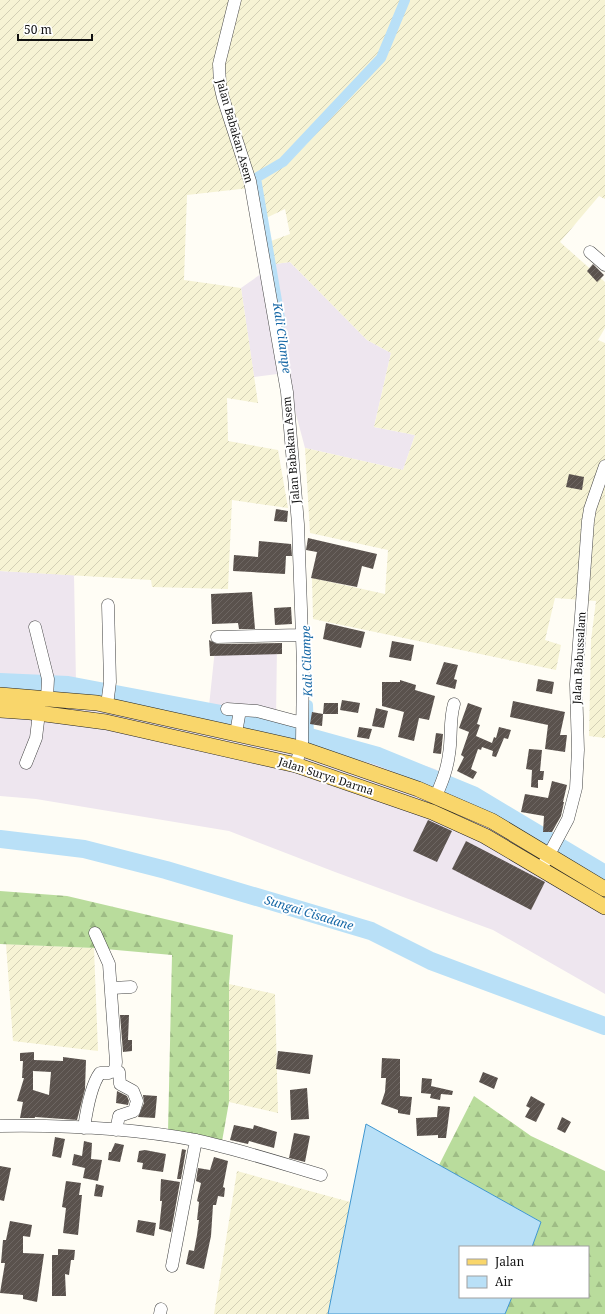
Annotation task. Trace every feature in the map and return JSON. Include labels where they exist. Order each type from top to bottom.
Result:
[{"type":"main road","name":"Jalan Surya Darma","points":[[0,695],[47,691],[237,730],[301,745],[437,795],[492,821],[550,852],[605,889]]},
{"type":"main road","name":"Jalan Surya Darma","points":[[0,710],[39,713],[106,722],[296,765],[432,812],[485,836],[605,907]]},
{"type":"street","name":"Jalan Babakan Asem","points":[[235,0],[219,64],[219,74],[223,98],[250,181],[287,392],[298,524],[303,665],[301,745],[296,765]]},
{"type":"street","points":[[590,252],[605,265]]},
{"type":"street","name":"Jalan Babussalam","points":[[542,869],[550,852],[561,836],[568,820],[576,788],[578,750],[576,684],[588,521],[604,470]]},
{"type":"street","points":[[107,703],[110,682],[108,605]]},
{"type":"street","points":[[35,627],[47,691]]},
{"type":"street","points":[[217,637],[301,634]]},
{"type":"street","points":[[437,795],[444,779],[450,754],[450,726],[454,704]]},
{"type":"street","points":[[227,709],[240,712],[257,711],[302,724]]},
{"type":"street","points":[[237,730],[240,712]]},
{"type":"street","points":[[26,763],[36,738],[39,713]]},
{"type":"street","points":[[95,933],[110,964],[115,1070],[119,1072],[120,1084],[132,1091],[137,1101],[134,1111],[119,1116],[116,1130]]},
{"type":"street","points":[[112,988],[131,987]]},
{"type":"street","points":[[84,1128],[87,1107],[97,1078],[100,1073],[115,1070]]},
{"type":"street","points":[[0,1126],[116,1130],[196,1140],[321,1175]]},
{"type":"street","points":[[172,1266],[196,1140]]},
{"type":"shaded area","points":[[0,0],[605,0],[605,199],[599,196],[560,242],[605,282],[605,328],[598,340],[605,343],[605,738],[589,736],[591,640],[596,601],[555,598],[545,640],[561,645],[556,670],[313,619],[312,578],[385,594],[388,550],[310,533],[305,448],[403,470],[415,435],[374,427],[391,353],[367,340],[290,262],[275,264],[271,241],[290,234],[285,209],[266,218],[258,187],[187,195],[184,280],[241,288],[258,403],[227,398],[228,441],[278,450],[288,508],[232,500],[228,589],[152,587],[151,580],[0,571]]},
{"type":"shaded area","points":[[290,262],[367,340],[391,353],[374,427],[415,435],[403,470],[305,448],[285,373],[254,377],[241,288],[275,264]]},
{"type":"shaded area","points":[[0,571],[74,575],[76,683],[209,706],[215,649],[277,645],[276,720],[349,741],[435,769],[520,816],[605,869],[605,994],[493,930],[229,831],[36,799],[0,796]]},
{"type":"shaded area","points":[[6,944],[94,948],[98,1051],[13,1041]]},
{"type":"shaded area","points":[[229,984],[275,994],[278,1113],[229,1102]]},
{"type":"shaded area","points":[[237,1171],[350,1202],[328,1314],[214,1314]]},
{"type":"green space","points":[[0,891],[67,896],[233,935],[229,984],[229,1102],[221,1147],[168,1132],[172,955],[94,948],[0,944]]},
{"type":"green space","points":[[474,1096],[531,1136],[605,1171],[605,1314],[505,1314],[512,1298],[589,1298],[589,1246],[532,1246],[541,1222],[439,1165]]},
{"type":"water","points":[[366,1124],[541,1222],[532,1246],[459,1246],[459,1298],[512,1298],[505,1314],[328,1314]]},
{"type":"building","points":[[593,264],[604,275],[597,282],[587,271]]},
{"type":"building","points":[[569,474],[584,477],[582,490],[566,487]]},
{"type":"building","points":[[276,509],[288,511],[287,522],[274,521]]},
{"type":"building","points":[[308,538],[377,554],[373,569],[362,566],[357,587],[311,578],[317,552],[306,550]]},
{"type":"building","points":[[259,541],[291,544],[292,556],[286,556],[285,574],[233,571],[234,555],[258,557]]},
{"type":"building","points":[[252,592],[255,629],[239,629],[238,623],[212,624],[211,594]]},
{"type":"building","points":[[291,607],[292,624],[275,625],[274,608]]},
{"type":"building","points":[[326,623],[365,632],[361,648],[323,639]]},
{"type":"building","points":[[209,640],[217,644],[282,643],[282,654],[210,656]]},
{"type":"building","points":[[392,641],[414,645],[411,661],[389,657]]},
{"type":"building","points":[[444,662],[458,665],[454,679],[457,680],[455,689],[436,684]]},
{"type":"building","points":[[538,679],[554,682],[552,694],[536,691]]},
{"type":"building","points":[[400,680],[416,685],[415,690],[435,696],[429,720],[419,718],[414,741],[398,737],[404,712],[382,706],[382,682],[400,682]]},
{"type":"building","points":[[342,700],[360,703],[358,713],[340,710]]},
{"type":"building","points":[[513,701],[565,712],[560,735],[567,735],[565,752],[545,749],[548,725],[510,717]]},
{"type":"building","points":[[324,703],[338,703],[338,714],[323,714]]},
{"type":"building","points":[[468,703],[482,708],[477,724],[480,725],[476,736],[492,743],[494,737],[496,738],[499,727],[511,730],[508,739],[504,738],[496,757],[492,756],[493,751],[482,747],[481,750],[478,749],[471,769],[477,772],[473,779],[457,771],[464,757],[461,755],[469,732],[459,728]]},
{"type":"building","points":[[376,708],[388,711],[384,728],[372,726]]},
{"type":"building","points":[[312,712],[323,714],[322,726],[310,724]]},
{"type":"building","points":[[359,727],[372,729],[369,739],[357,737]]},
{"type":"building","points":[[436,733],[443,734],[441,754],[433,753]]},
{"type":"building","points":[[529,749],[542,750],[540,771],[544,771],[543,780],[538,780],[538,788],[531,787],[532,770],[526,769]]},
{"type":"building","points":[[552,781],[567,785],[564,802],[561,816],[552,832],[543,832],[544,816],[521,812],[525,794],[548,798]]},
{"type":"building","points":[[428,820],[452,831],[437,862],[413,851]]},
{"type":"building","points":[[466,841],[545,882],[531,910],[452,869]]},
{"type":"building","points":[[120,1015],[129,1015],[128,1040],[132,1040],[132,1051],[123,1052]]},
{"type":"building","points":[[278,1051],[313,1055],[310,1074],[276,1069]]},
{"type":"building","points":[[34,1052],[34,1060],[63,1061],[63,1057],[86,1060],[85,1089],[77,1120],[35,1117],[20,1118],[23,1102],[17,1101],[24,1078],[22,1078],[23,1061],[20,1061],[20,1053]],"holes":[[[33,1071],[51,1072],[49,1095],[33,1090]]]},
{"type":"building","points":[[382,1058],[400,1059],[400,1096],[412,1097],[410,1115],[398,1113],[398,1110],[381,1104],[385,1092],[386,1078],[381,1078]]},
{"type":"building","points":[[483,1072],[498,1078],[494,1089],[479,1082]]},
{"type":"building","points":[[422,1078],[432,1079],[431,1086],[453,1091],[452,1095],[441,1094],[440,1100],[430,1098],[431,1094],[421,1093]]},
{"type":"building","points":[[307,1088],[309,1119],[291,1120],[290,1090]]},
{"type":"building","points":[[117,1091],[127,1096],[129,1101],[128,1105],[116,1103]]},
{"type":"building","points":[[143,1095],[157,1096],[155,1118],[138,1117],[144,1103]]},
{"type":"building","points":[[531,1096],[545,1104],[536,1122],[525,1117],[530,1108],[526,1106]]},
{"type":"building","points":[[438,1106],[450,1107],[446,1138],[438,1138],[438,1135],[417,1136],[416,1118],[437,1117]]},
{"type":"building","points":[[562,1117],[571,1122],[565,1133],[557,1129]]},
{"type":"building","points":[[234,1125],[253,1129],[254,1125],[277,1132],[274,1148],[249,1141],[248,1144],[230,1140]]},
{"type":"building","points":[[294,1133],[310,1136],[305,1162],[289,1158]]},
{"type":"building","points":[[55,1137],[65,1139],[61,1158],[52,1156]]},
{"type":"building","points":[[84,1141],[92,1143],[91,1159],[102,1160],[98,1181],[83,1178],[85,1168],[72,1165],[74,1154],[82,1156]]},
{"type":"building","points":[[115,1143],[124,1145],[120,1162],[108,1160],[109,1152],[111,1152]]},
{"type":"building","points":[[182,1149],[186,1150],[181,1179],[177,1179]]},
{"type":"building","points":[[145,1150],[166,1154],[163,1172],[142,1169],[143,1163],[137,1162],[139,1151]]},
{"type":"building","points":[[214,1157],[228,1161],[223,1187],[225,1188],[224,1197],[218,1196],[216,1205],[213,1205],[211,1236],[204,1269],[186,1264],[189,1250],[194,1251],[199,1220],[197,1220],[199,1202],[197,1201],[201,1183],[196,1181],[198,1168],[210,1170]]},
{"type":"building","points":[[0,1166],[11,1168],[4,1201],[0,1200]]},
{"type":"building","points":[[161,1179],[180,1182],[171,1232],[159,1229],[162,1201],[160,1201]]},
{"type":"building","points":[[66,1181],[81,1183],[79,1195],[82,1195],[78,1235],[63,1233],[66,1208],[62,1207]]},
{"type":"building","points":[[96,1184],[104,1186],[102,1197],[94,1196]]},
{"type":"building","points":[[138,1220],[156,1223],[154,1236],[136,1232]]},
{"type":"building","points":[[10,1221],[32,1225],[30,1237],[23,1236],[23,1253],[44,1254],[37,1302],[23,1299],[23,1295],[0,1293],[5,1263],[1,1263],[3,1240],[6,1240]]},
{"type":"building","points":[[58,1249],[75,1250],[74,1260],[71,1260],[69,1275],[65,1274],[66,1296],[52,1296],[52,1255],[58,1255]]},
{"type":"waterway","name":"Kali Cilampe","points":[[281,324],[256,178],[283,162],[381,58],[405,0]]},
{"type":"waterway","points":[[0,682],[68,685],[237,717],[378,756],[473,795],[605,874]]},
{"type":"waterway","name":"Kali Cilampe","points":[[308,705],[309,737]]},
{"type":"waterway","name":"Sungai Cisadane","points":[[0,839],[84,849],[166,870],[371,931],[431,961],[605,1026]]}]
